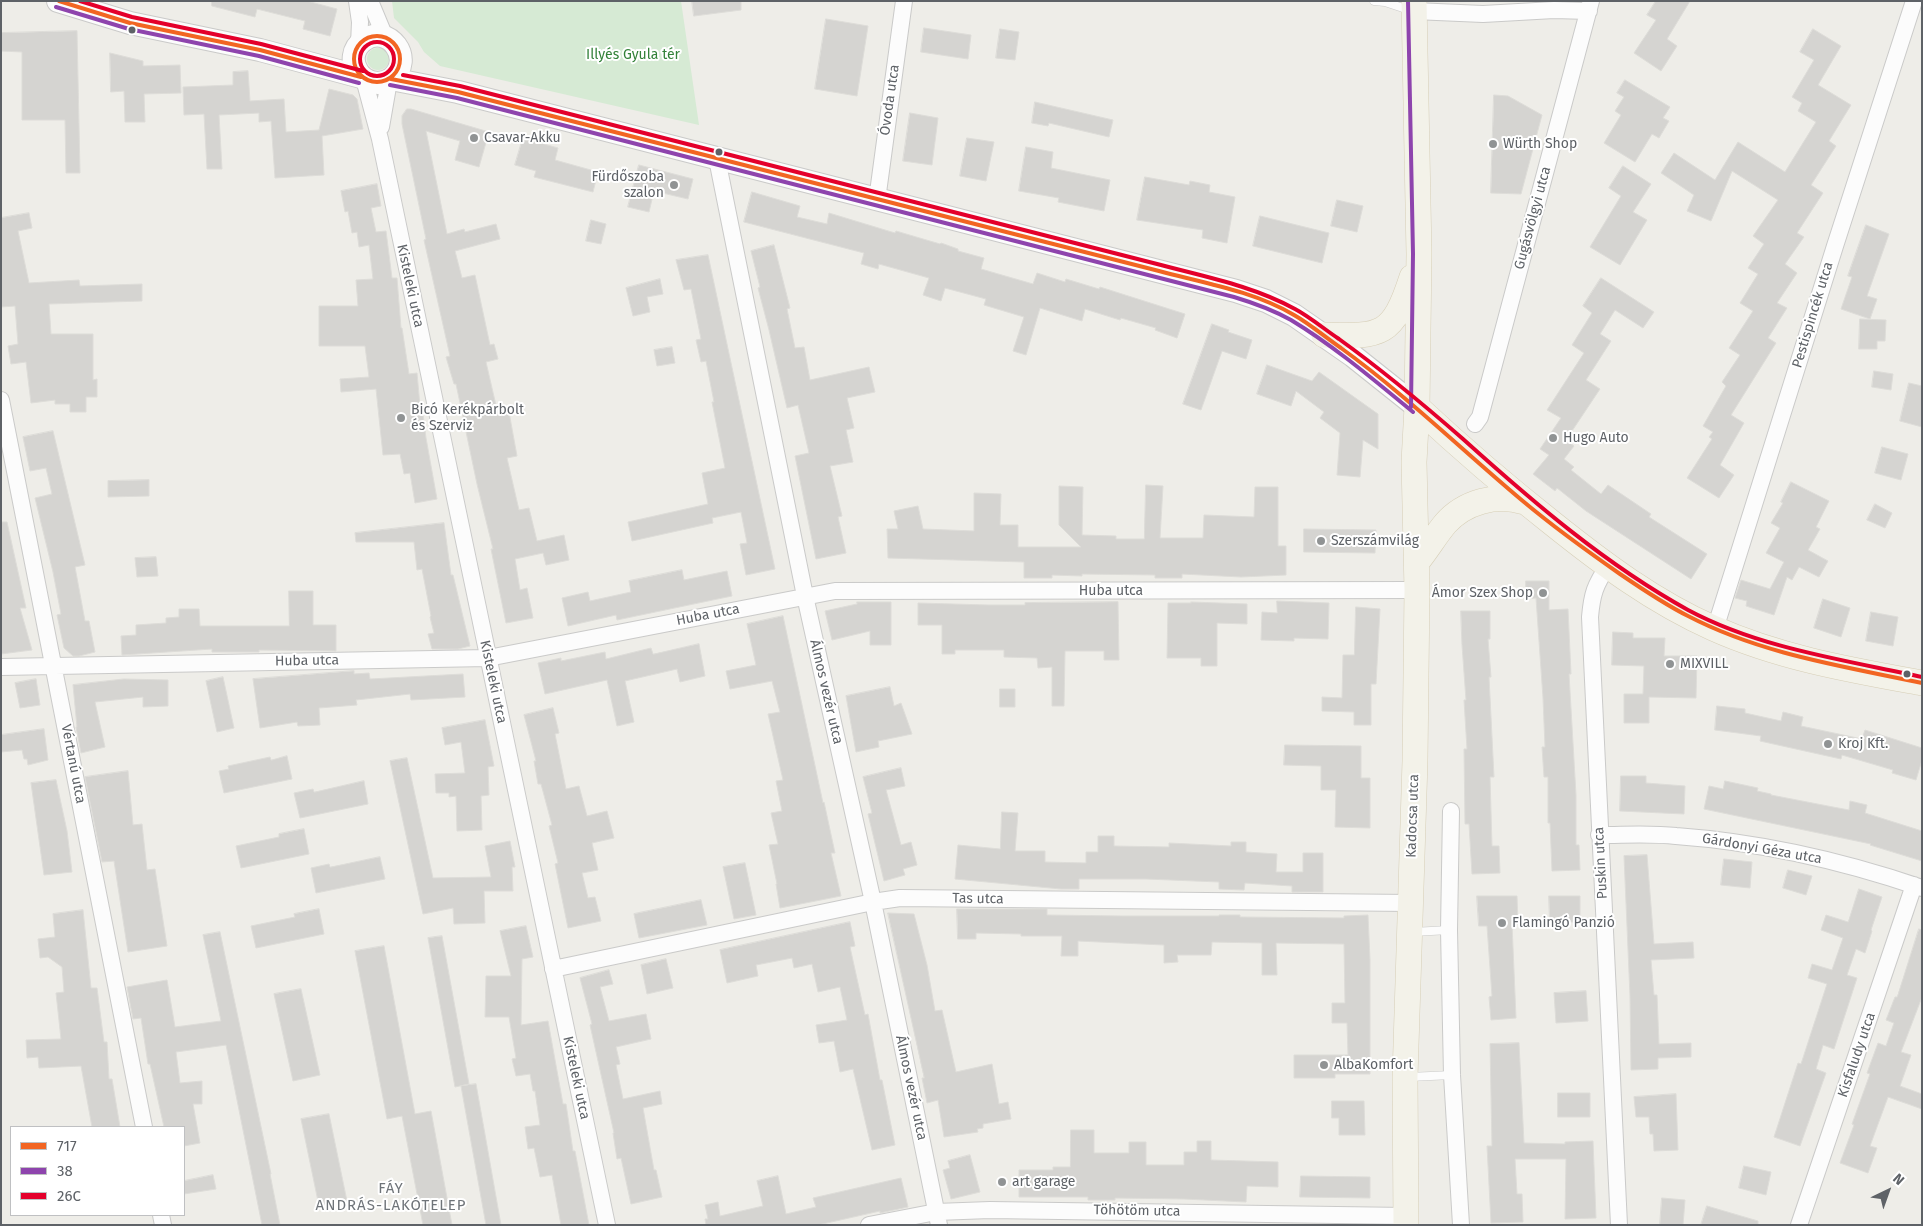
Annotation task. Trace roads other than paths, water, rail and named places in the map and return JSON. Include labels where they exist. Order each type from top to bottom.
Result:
[{"type":"main road","points":[[58,1],[130,23],[289,57],[378,84],[390,80],[458,92],[1236,291],[1266,301],[1294,315],[1373,371],[1417,407],[1524,502],[1608,566],[1651,595],[1714,629],[1785,654],[1922,683]]},
{"type":"main road","name":"Kadocsa utca","points":[[1406,1220],[1405,1077],[1408,932],[1411,904],[1417,590],[1414,462],[1417,407],[1419,254],[1414,6]]},
{"type":"main road","points":[[289,57],[334,55],[358,46],[368,38],[379,36],[392,44],[419,69],[458,92]]},
{"type":"main road","points":[[390,80],[400,67],[392,44]]},
{"type":"main road","points":[[358,46],[354,55],[354,63],[356,71],[363,78]]},
{"type":"main road","points":[[1324,335],[1364,336],[1380,331],[1387,326],[1395,319],[1404,300],[1419,254]]},
{"type":"main road","points":[[1417,562],[1447,523],[1470,506],[1497,498],[1512,498],[1524,502]]},
{"type":"street","points":[[357,1],[360,22],[358,46]]},
{"type":"street","points":[[370,1],[392,44]]},
{"type":"street","name":"Óvoda utca","points":[[877,200],[904,1]]},
{"type":"street","name":"Pestispincék utca","points":[[1714,629],[1914,1]]},
{"type":"street","name":"Gugásvölgyi utca","points":[[1414,6],[1483,14],[1554,5],[1590,6],[1480,418],[1475,424]]},
{"type":"street","name":"Kisteleki utca","points":[[363,78],[380,139],[607,1225]]},
{"type":"street","name":"Kisteleki utca","points":[[380,139],[381,119],[390,80]]},
{"type":"street","name":"Álmos vezér utca","points":[[717,159],[805,596],[873,902],[938,1218]]},
{"type":"street","name":"Vértanú utca","points":[[1,400],[144,1126]]},
{"type":"street","name":"Puskin utca","points":[[1608,566],[1595,585],[1591,600],[1590,617],[1619,1225]]},
{"type":"street","name":"Huba utca","points":[[1,667],[488,658],[835,591],[1417,590]]},
{"type":"street","points":[[1452,810],[1449,930],[1452,1076],[1462,1225]]},
{"type":"street","name":"Gárdonyi Géza utca","points":[[1599,835],[1674,835],[1745,844],[1833,862],[1918,887]]},
{"type":"street","name":"Kisfaludy utca","points":[[1799,1225],[1918,887]]},
{"type":"street","name":"Tas utca","points":[[553,969],[900,898],[1411,904]]},
{"type":"street","name":"Töhötöm utca","points":[[869,1225],[938,1218],[990,1210],[1163,1218],[1406,1220]]},
{"type":"lane","points":[[1374,1],[1414,6]]},
{"type":"lane","points":[[1408,932],[1449,930]]},
{"type":"lane","points":[[1405,1077],[1452,1076]]},
{"type":"place","name":"Csavar-Akku","points":[[474,138]]},
{"type":"place","name":"Würth Shop","points":[[1493,144]]},
{"type":"place","name":"Fürdőszoba szalon","points":[[674,185]]},
{"type":"place","name":"Bicó Kerékpárbolt és Szerviz","points":[[401,418]]},
{"type":"place","name":"Hugo Auto","points":[[1553,438]]},
{"type":"place","name":"Szerszámvilág","points":[[1321,541]]},
{"type":"place","name":"Ámor Szex Shop","points":[[1543,593]]},
{"type":"place","name":"MIXVILL","points":[[1670,664]]},
{"type":"place","name":"Kroj Kft.","points":[[1828,744]]},
{"type":"place","name":"Flamingó Panzió","points":[[1502,923]]},
{"type":"place","name":"AlbaKomfort","points":[[1324,1065]]},
{"type":"place","name":"art garage","points":[[1002,1182]]},
{"type":"district","name":"FÁY ANDRÁS-LAKÓTELEP","points":[[391,1198]]},
{"type":"park label","name":"Illyés Gyula tér","points":[[633,55]]}]
